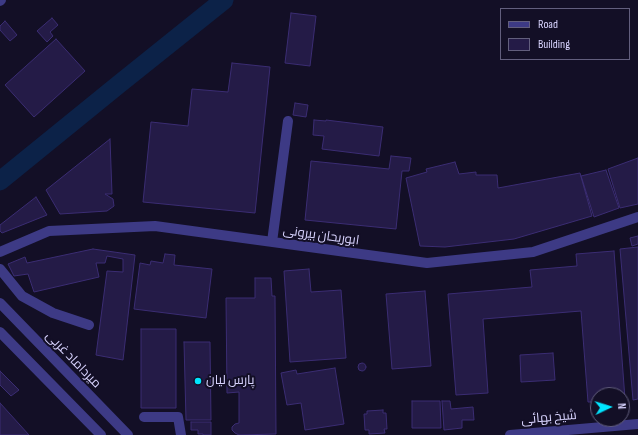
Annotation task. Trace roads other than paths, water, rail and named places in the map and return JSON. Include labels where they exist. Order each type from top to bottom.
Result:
[{"type":"street","points":[[272,242],[288,121]]},
{"type":"street","name":"ابوریحان بیرونی","points":[[0,252],[49,232],[155,226],[428,263],[533,252],[638,217]]},
{"type":"street","points":[[0,268],[22,296],[53,313],[89,325]]},
{"type":"street","name":"میرداماد غربی","points":[[0,303],[128,435]]},
{"type":"street","points":[[0,332],[101,435]]},
{"type":"street","points":[[144,417],[178,417],[181,435]]},
{"type":"street","name":"شیخ بهائی","points":[[510,435],[638,424]]},
{"type":"waterway","points":[[0,181],[224,0]]},
{"type":"place","name":"پارس لیان","points":[[198,381]]}]
